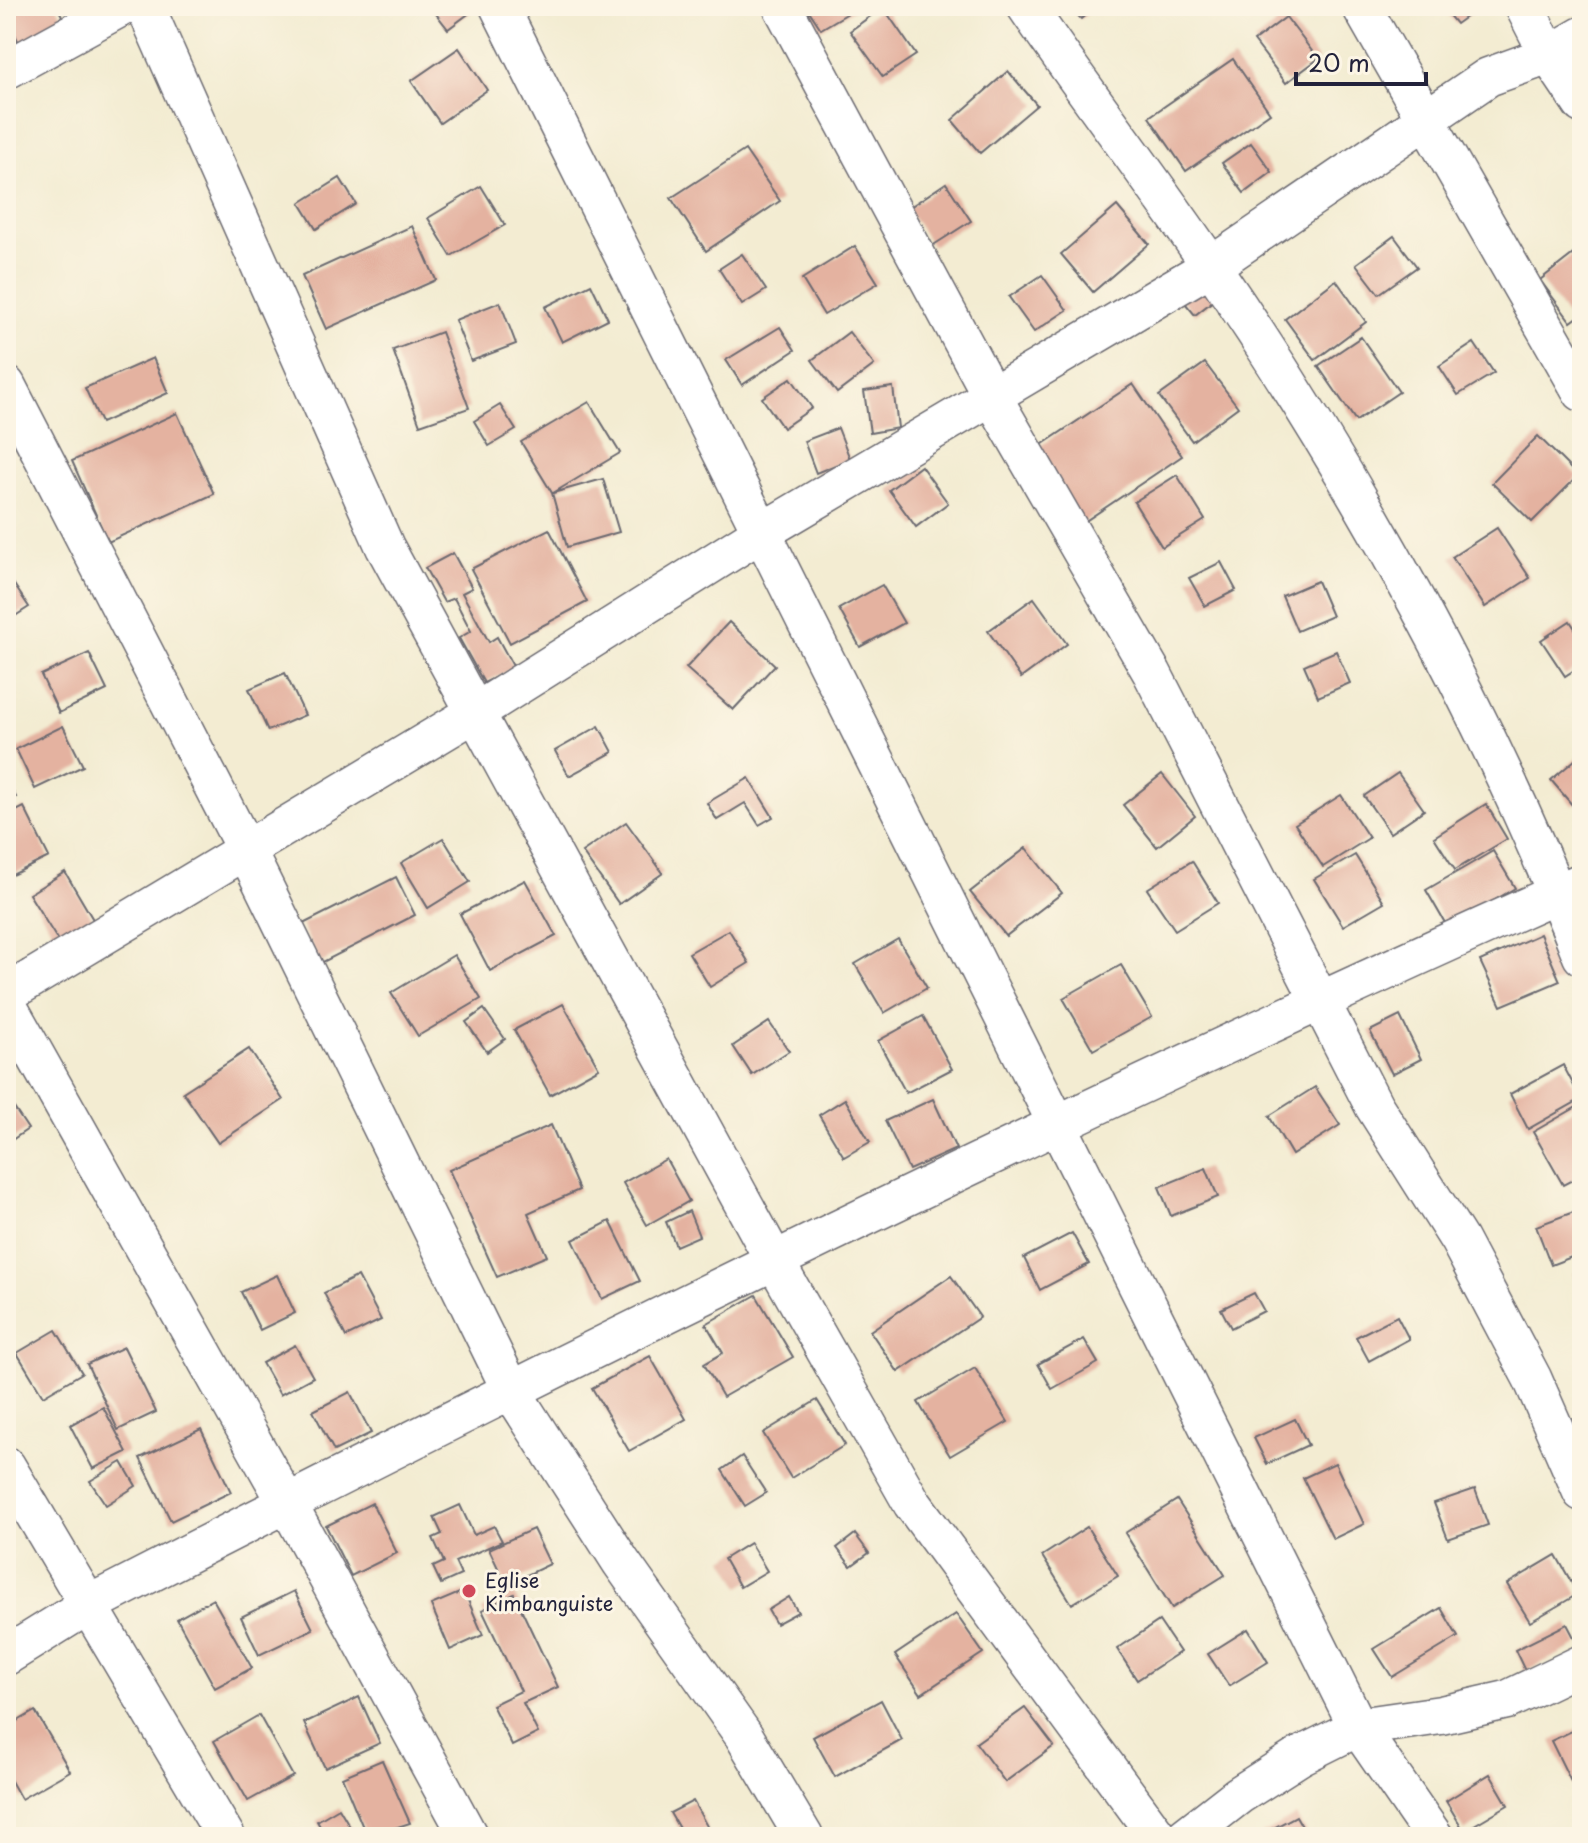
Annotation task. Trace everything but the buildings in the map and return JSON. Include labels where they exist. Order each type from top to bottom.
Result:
[{"type":"street","points":[[6,70],[123,6]]},
{"type":"street","points":[[145,6],[385,547],[773,1258],[912,1503],[1158,1837]]},
{"type":"street","points":[[499,6],[1358,1727],[1434,1837]]},
{"type":"street","points":[[782,6],[993,398],[1152,673],[1374,1106],[1459,1240],[1532,1378],[1582,1492]]},
{"type":"street","points":[[1026,6],[1211,266],[1305,413],[1448,663],[1570,888],[1582,956]]},
{"type":"street","points":[[1361,6],[1582,392]]},
{"type":"street","points":[[1524,6],[1549,55],[1582,104]]},
{"type":"street","points":[[6,994],[476,712],[762,532],[993,398],[1211,266],[1488,77],[1549,55],[1582,36]]},
{"type":"street","points":[[6,385],[246,850],[512,1392],[621,1562],[744,1736],[804,1837]]},
{"type":"street","points":[[6,1656],[88,1605],[773,1258],[1320,1001],[1570,888]]},
{"type":"street","points":[[6,1003],[287,1503],[469,1837]]},
{"type":"street","points":[[6,1466],[226,1837]]},
{"type":"street","points":[[1185,1837],[1239,1795],[1300,1756],[1358,1727],[1441,1715],[1507,1700],[1582,1664]]},
{"type":"place","name":"Eglise Kimbanguiste","points":[[469,1591]]}]
